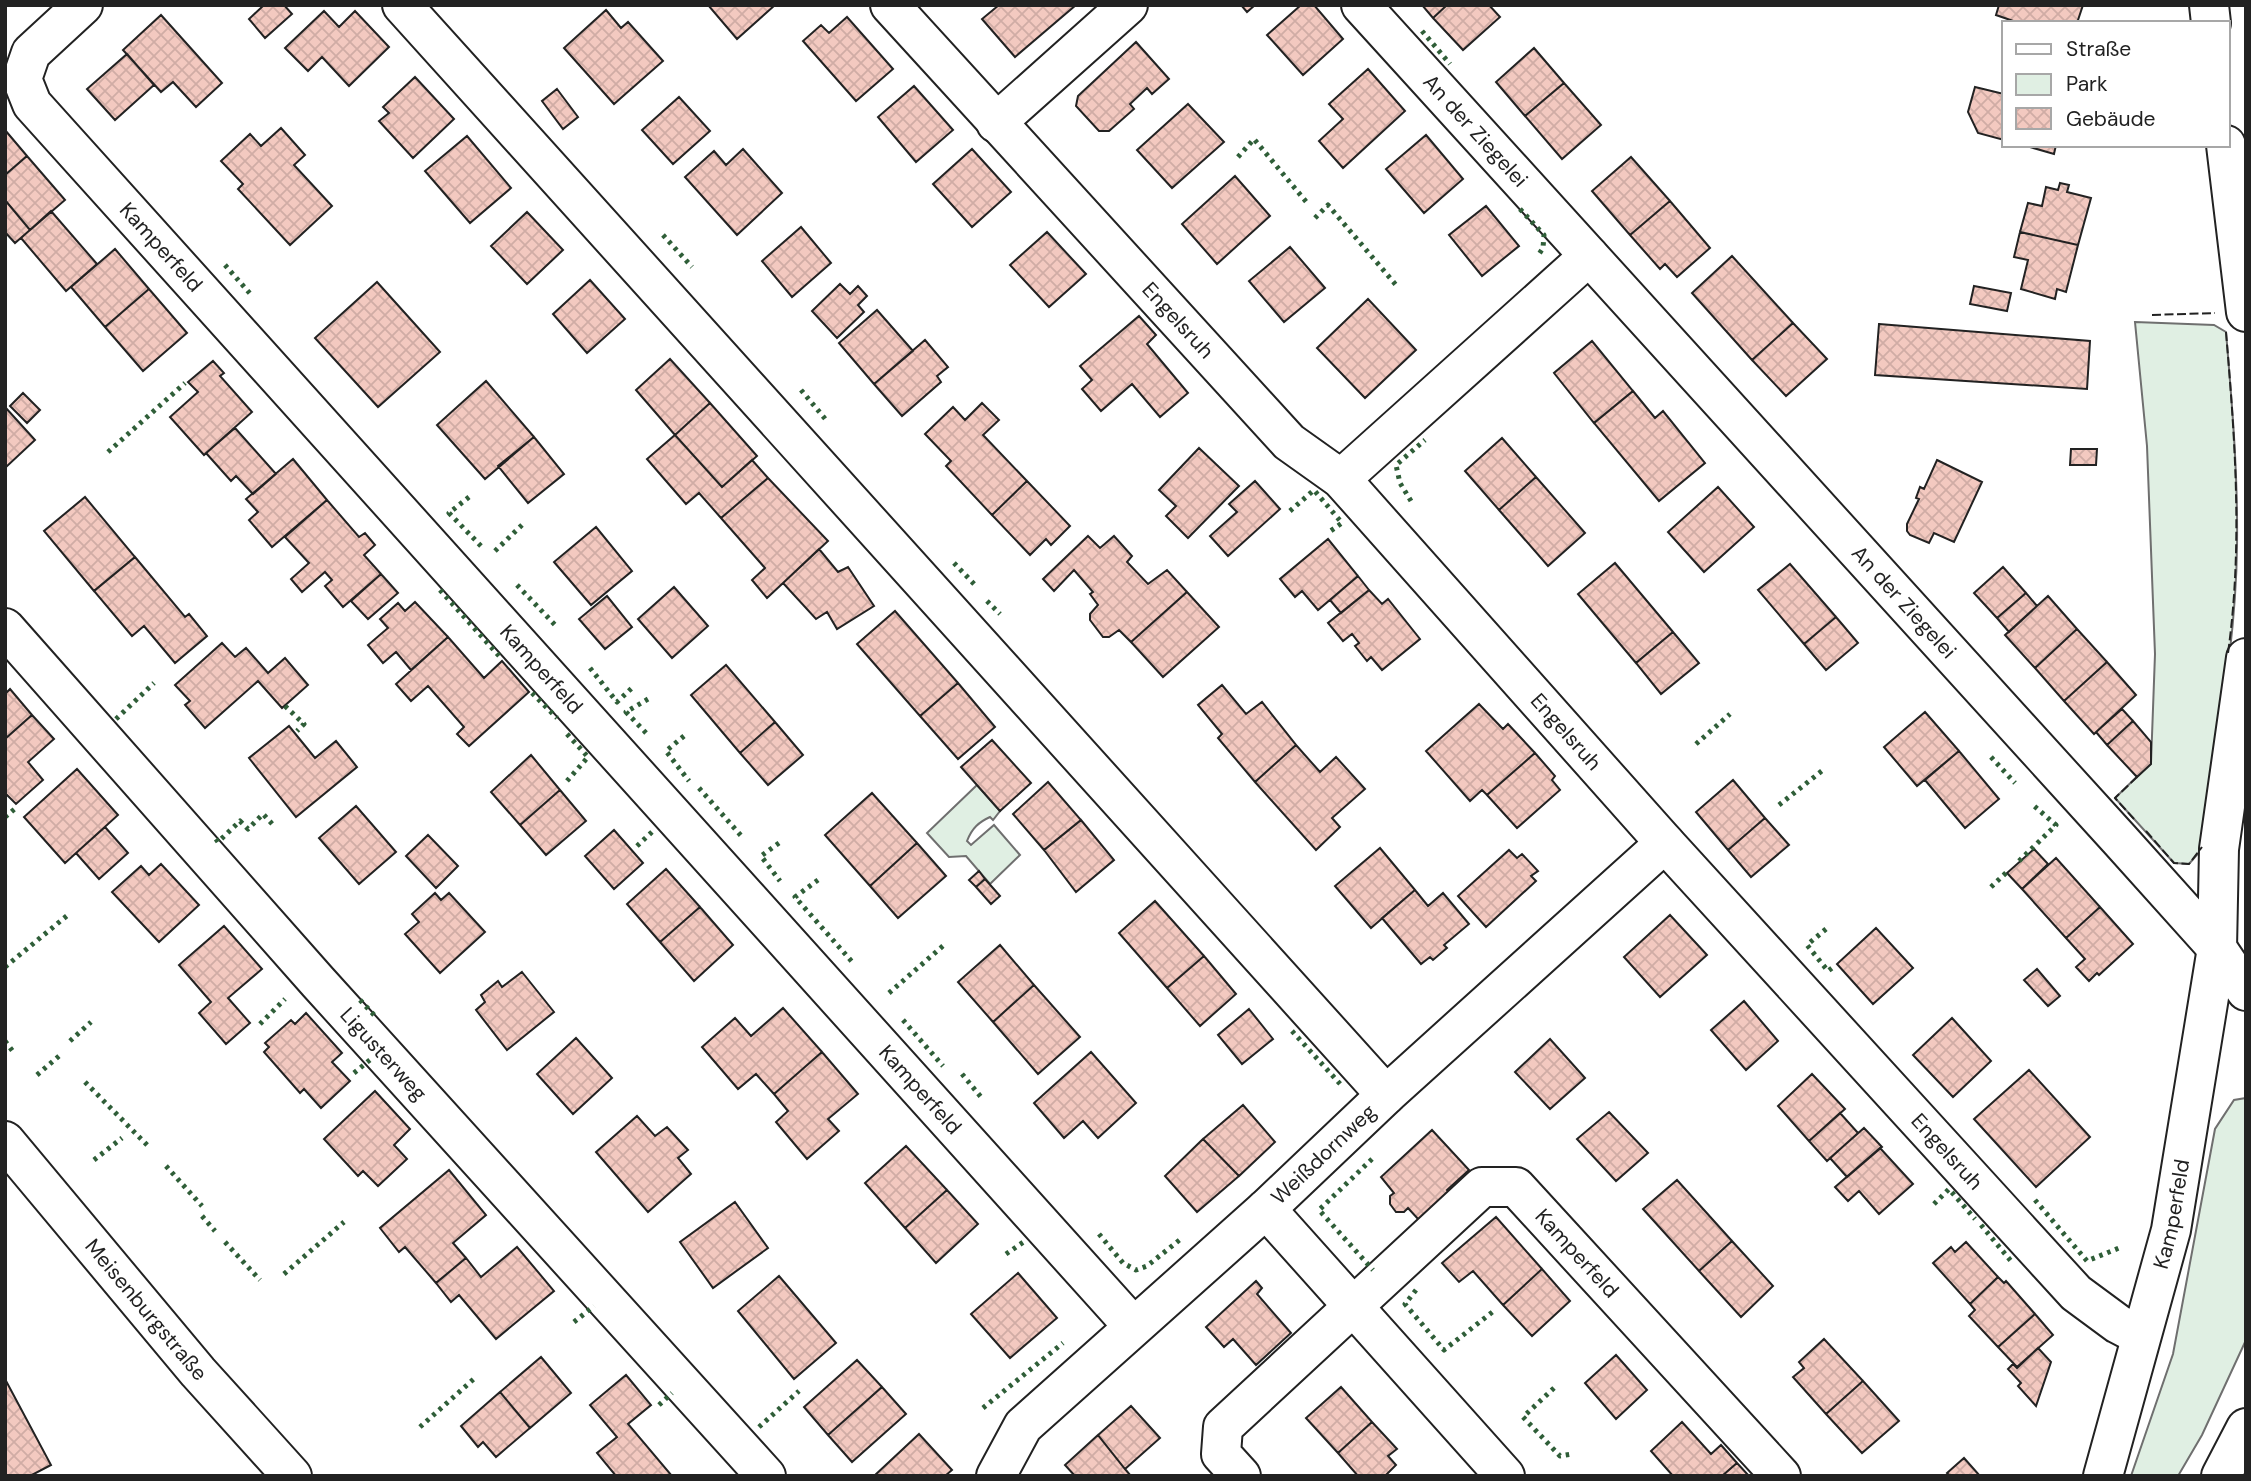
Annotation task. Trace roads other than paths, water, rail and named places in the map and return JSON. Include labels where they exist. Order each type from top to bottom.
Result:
[{"type":"street","name":"Kamperfeld","points":[[83,5],[31,52],[22,79],[32,104],[1133,1326]]},
{"type":"street","points":[[402,5],[1386,1095]]},
{"type":"street","name":"Engelsruh","points":[[890,5],[1289,443],[1341,479],[1665,843],[2076,1293],[2118,1324],[2141,1336]]},
{"type":"street","points":[[996,124],[1128,5]]},
{"type":"street","name":"An der Ziegelei","points":[[1361,5],[2231,959],[2246,991]]},
{"type":"street","points":[[2226,147],[2246,312]]},
{"type":"street","points":[[1341,479],[1589,256]]},
{"type":"street","name":"Ligusterweg","points":[[5,628],[327,993],[766,1476]]},
{"type":"street","name":"Kamperfeld","points":[[2103,1476],[2171,1230],[2231,959],[2219,849],[2246,658]]},
{"type":"street","name":"Weißdornweg","points":[[996,1476],[1023,1426],[1266,1209],[1386,1095],[1665,843]]},
{"type":"street","name":"Meisenburgstraße","points":[[5,1141],[198,1372],[292,1476]]},
{"type":"street","name":"Kamperfeld","points":[[1241,1476],[1221,1454],[1223,1427],[1482,1187],[1516,1187],[1781,1476]]},
{"type":"street","points":[[1266,1209],[1505,1476]]},
{"type":"street","points":[[2221,1476],[2246,1428]]}]
